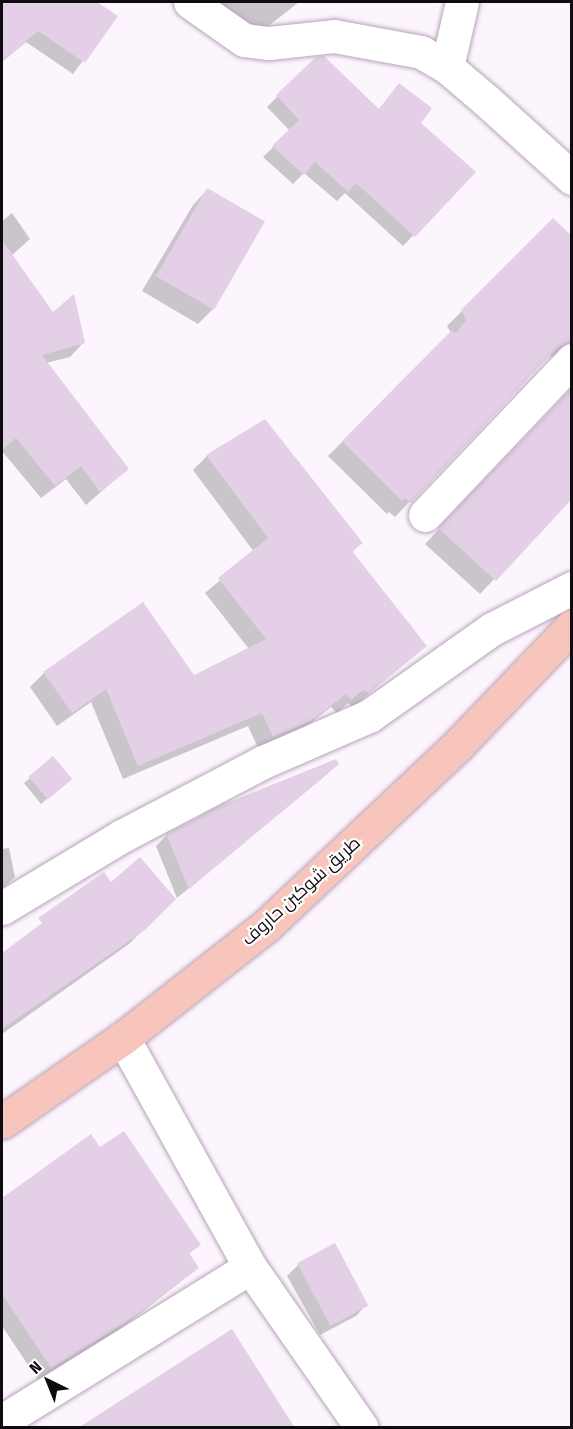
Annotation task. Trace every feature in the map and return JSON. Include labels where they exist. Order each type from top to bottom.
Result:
[{"type":"main road","name":"طريق شوكين حاروف","points":[[2,1122],[123,1038],[266,926],[459,744],[572,627]]},
{"type":"street","points":[[190,2],[244,40],[269,43],[344,37],[421,52],[447,67],[572,178]]},
{"type":"street","points":[[447,67],[462,2]]},
{"type":"street","points":[[425,515],[572,360]]},
{"type":"street","points":[[2,908],[132,831],[263,762],[369,716],[492,629],[572,588]]},
{"type":"street","points":[[123,1038],[250,1267],[362,1428]]},
{"type":"street","points":[[2,1421],[250,1267]]},
{"type":"building","points":[[2,2],[97,2],[118,16],[85,63],[38,31],[2,62]]},
{"type":"building","points":[[324,56],[379,109],[399,83],[432,108],[421,123],[476,172],[415,237],[356,183],[348,192],[315,162],[304,175],[272,146],[299,120],[276,95],[316,57]]},
{"type":"building","points":[[207,188],[265,221],[214,310],[156,276]]},
{"type":"building","points":[[553,218],[572,236],[572,342],[558,347],[411,503],[405,498],[402,501],[342,441],[451,331],[456,333],[466,320],[461,310]]},
{"type":"building","points":[[2,240],[53,312],[74,294],[85,343],[42,355],[129,469],[100,492],[81,466],[55,486],[16,438],[2,450]]},
{"type":"building","points":[[572,388],[572,499],[496,581],[438,528]]},
{"type":"building","points":[[265,419],[363,543],[352,551],[427,646],[369,693],[363,690],[351,700],[346,694],[314,719],[273,737],[262,713],[138,766],[106,689],[72,713],[43,672],[143,602],[194,675],[266,639],[218,578],[268,538],[206,455]]},
{"type":"building","points":[[53,756],[72,779],[48,800],[28,777]]},
{"type":"building","points":[[336,759],[339,764],[189,889],[166,834],[219,806]]},
{"type":"building","points":[[140,857],[176,899],[145,930],[2,1029],[2,953],[42,923],[38,918],[104,872],[111,882]]},
{"type":"building","points":[[124,1131],[201,1245],[189,1253],[199,1268],[134,1317],[51,1368],[2,1294],[2,1198],[91,1134],[100,1147]]},
{"type":"building","points":[[335,1243],[368,1306],[330,1326],[297,1263]]},
{"type":"building","points":[[232,1329],[295,1428],[78,1428]]}]
